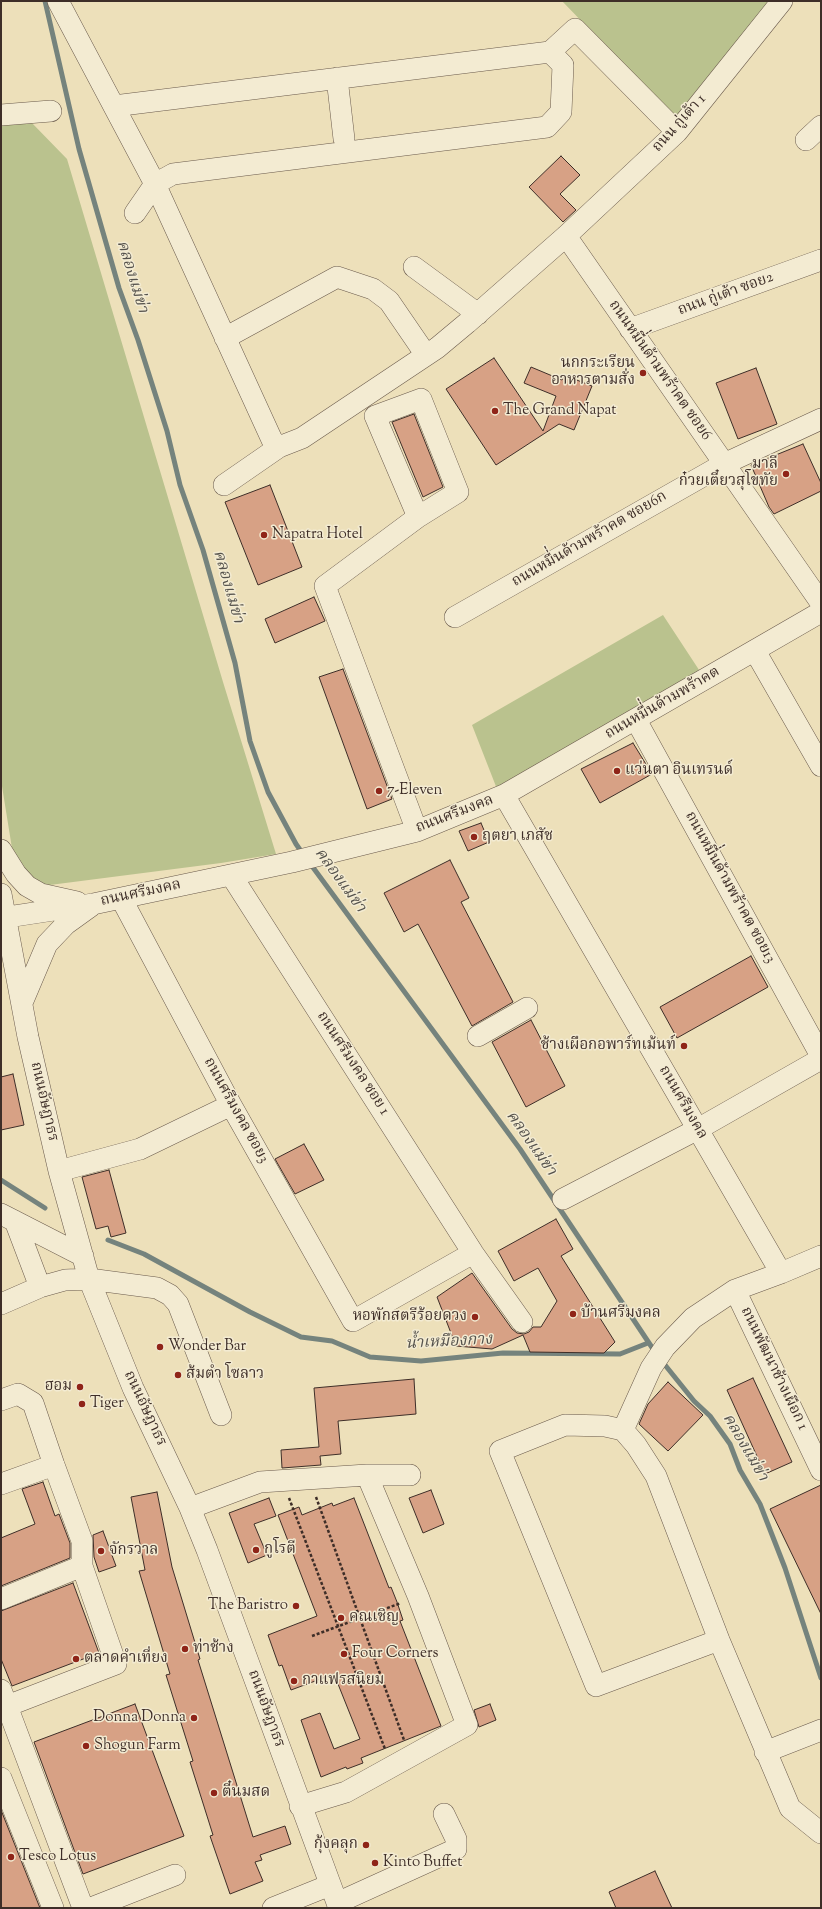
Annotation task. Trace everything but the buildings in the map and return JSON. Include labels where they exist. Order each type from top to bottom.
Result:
[{"type":"street","points":[[58,1],[155,184],[272,440],[279,447]]},
{"type":"street","name":"ถนน กู่เต้า 1","points":[[224,485],[279,447],[302,438],[426,355],[478,314],[566,236],[677,132],[782,1]]},
{"type":"street","points":[[114,106],[550,52],[575,29],[677,132]]},
{"type":"street","points":[[135,213],[155,184],[173,174],[547,127],[562,112],[563,65],[550,52]]},
{"type":"street","points":[[337,78],[344,138]]},
{"type":"street","points":[[1,115],[51,111]]},
{"type":"street","name":"ถนนหมื่่นด้ามพร้าคต ซอย6","points":[[566,236],[821,604]]},
{"type":"street","name":"ถนน กู่เต้า ซอย2","points":[[630,329],[821,260]]},
{"type":"street","points":[[414,267],[478,314]]},
{"type":"street","points":[[225,338],[337,277],[373,289],[389,301],[426,355]]},
{"type":"street","points":[[417,831],[325,586],[418,517],[458,492],[421,398],[375,416],[418,517]]},
{"type":"street","name":"ถนนหมื่่นด้ามพร้าคต ซอย6ก","points":[[455,617],[724,464],[821,419]]},
{"type":"street","name":"ถนนหมื่่นด้ามพร้าคต","points":[[504,795],[821,612]]},
{"type":"street","points":[[755,651],[821,766]]},
{"type":"street","name":"ถนนหมื่่นด้ามพร้าคต ซอย13","points":[[636,720],[821,1056]]},
{"type":"street","name":"ถนนศรีมงคล","points":[[3,918],[93,904],[292,862],[417,831],[504,795],[781,1274]]},
{"type":"street","points":[[1,850],[27,886],[41,894],[65,900],[93,904]]},
{"type":"street","name":"ถนนศรีมงคล ซอย 1","points":[[230,875],[473,1253],[522,1322]]},
{"type":"street","name":"ถนนอัษฎาธร","points":[[1,894],[3,918],[28,1037],[59,1171],[89,1279],[130,1382],[190,1508],[336,1899]]},
{"type":"street","name":"ถนนศรีมงคล ซอย3","points":[[121,898],[231,1105],[353,1321],[473,1253]]},
{"type":"street","points":[[1,978],[22,1003],[47,944],[66,924],[93,904]]},
{"type":"street","points":[[478,1036],[527,1008]]},
{"type":"street","points":[[563,1199],[698,1129],[821,1059]]},
{"type":"street","points":[[59,1171],[140,1149],[231,1105]]},
{"type":"street","points":[[8,1218],[82,1256]]},
{"type":"street","points":[[8,1218],[40,1287]]},
{"type":"street","points":[[623,1430],[651,1368],[665,1348],[693,1318],[735,1290],[781,1274],[821,1256]]},
{"type":"street","points":[[1,1304],[40,1287],[66,1280],[89,1279],[157,1288],[170,1295],[178,1304],[221,1415]]},
{"type":"street","name":"ถนนพัฒนาช้างเผือก 1","points":[[735,1290],[821,1470]]},
{"type":"street","points":[[1,1400],[18,1394],[33,1402],[82,1541],[82,1566],[116,1664],[4,1698],[83,1908]]},
{"type":"street","points":[[719,1640],[596,1686],[500,1451],[565,1425],[605,1426],[623,1430],[636,1445],[656,1476],[719,1640],[765,1752],[790,1808],[821,1833]]},
{"type":"street","points":[[1,1484],[54,1465]]},
{"type":"street","points":[[190,1508],[260,1482],[366,1475],[410,1475]]},
{"type":"street","points":[[300,1806],[346,1792],[467,1725],[418,1596],[366,1475]]},
{"type":"street","points":[[1,1599],[82,1566]]},
{"type":"street","points":[[765,1752],[816,1732]]},
{"type":"street","points":[[1,1778],[53,1908]]},
{"type":"street","points":[[273,1908],[336,1899],[456,1849],[456,1839],[444,1814]]},
{"type":"street","points":[[91,1908],[175,1875]]},
{"type":"path","points":[[310,1479],[410,1756]]},
{"type":"path","points":[[282,1481],[392,1767]]},
{"type":"path","points":[[312,1636],[418,1596]]},
{"type":"green space","points":[[562,1],[775,1],[678,121]]},
{"type":"green space","points":[[31,122],[67,159],[223,682],[276,854],[221,863],[42,886],[15,867],[1,780],[1,123]]},
{"type":"green space","points":[[663,615],[703,676],[497,789],[472,725]]},
{"type":"waterway","name":"คลองแม่ข่า","points":[[45,1],[79,149],[119,288],[138,340],[167,431],[180,485],[203,550],[235,663],[250,741],[268,792],[303,854]]},
{"type":"waterway","name":"คลองแม่ข่า","points":[[309,862],[520,1149],[655,1352]]},
{"type":"waterway","name":"น้ำเหมืองกาง","points":[[1,1180],[45,1208]]},
{"type":"waterway","name":"น้ำเหมืองกาง","points":[[108,1240],[144,1254],[250,1312],[301,1337],[332,1341],[370,1357],[421,1361],[503,1353],[620,1354],[648,1343]]},
{"type":"waterway","name":"คลองแม่ข่า","points":[[661,1360],[694,1401],[710,1416],[730,1444],[740,1470],[760,1504],[785,1568],[821,1678]]},
{"type":"place","name":"นกกระเรียน อาหารตามสั่ง","points":[[643,373]]},
{"type":"place","name":"The Grand Napat","points":[[495,411]]},
{"type":"place","name":"มาลี ก๋วยเตี๋ยวสุโขทัย","points":[[786,474]]},
{"type":"place","name":"Napatra Hotel","points":[[264,535]]},
{"type":"place","name":"แว่นตา อินเทรนด์","points":[[617,771]]},
{"type":"place","name":"7-Eleven","points":[[379,791]]},
{"type":"place","name":"ฤตยา เภสัช","points":[[474,837]]},
{"type":"place","name":"ช้างเผือกอพาร์ทเม้นท์","points":[[684,1046]]},
{"type":"place","name":"บ้านศรีมงคล","points":[[573,1314]]},
{"type":"place","name":"หอพักสตรีร้อยดวง","points":[[475,1317]]},
{"type":"place","name":"Wonder Bar","points":[[160,1347]]},
{"type":"place","name":"ส้มตำ โซลาว","points":[[178,1375]]},
{"type":"place","name":"ฮอม","points":[[80,1387]]},
{"type":"place","name":"Tiger","points":[[82,1404]]},
{"type":"place","name":"กูโรตี","points":[[256,1550]]},
{"type":"place","name":"จักรวาล","points":[[101,1551]]},
{"type":"place","name":"The Baristro","points":[[296,1606]]},
{"type":"place","name":"คณเชิญ","points":[[341,1618]]},
{"type":"place","name":"ท่าช้าง","points":[[185,1649]]},
{"type":"place","name":"Four Corners","points":[[344,1654]]},
{"type":"place","name":"ตลาดคำเที่ยง","points":[[76,1659]]},
{"type":"place","name":"กาแฟรสนิยม","points":[[294,1681]]},
{"type":"place","name":"Donna Donna","points":[[194,1718]]},
{"type":"place","name":"Shogun Farm","points":[[86,1746]]},
{"type":"place","name":"ตี๋นมสด","points":[[214,1793]]},
{"type":"place","name":"กุ้งคลุก","points":[[366,1845]]},
{"type":"place","name":"Tesco Lotus","points":[[11,1857]]},
{"type":"place","name":"Kinto Buffet","points":[[375,1863]]}]
